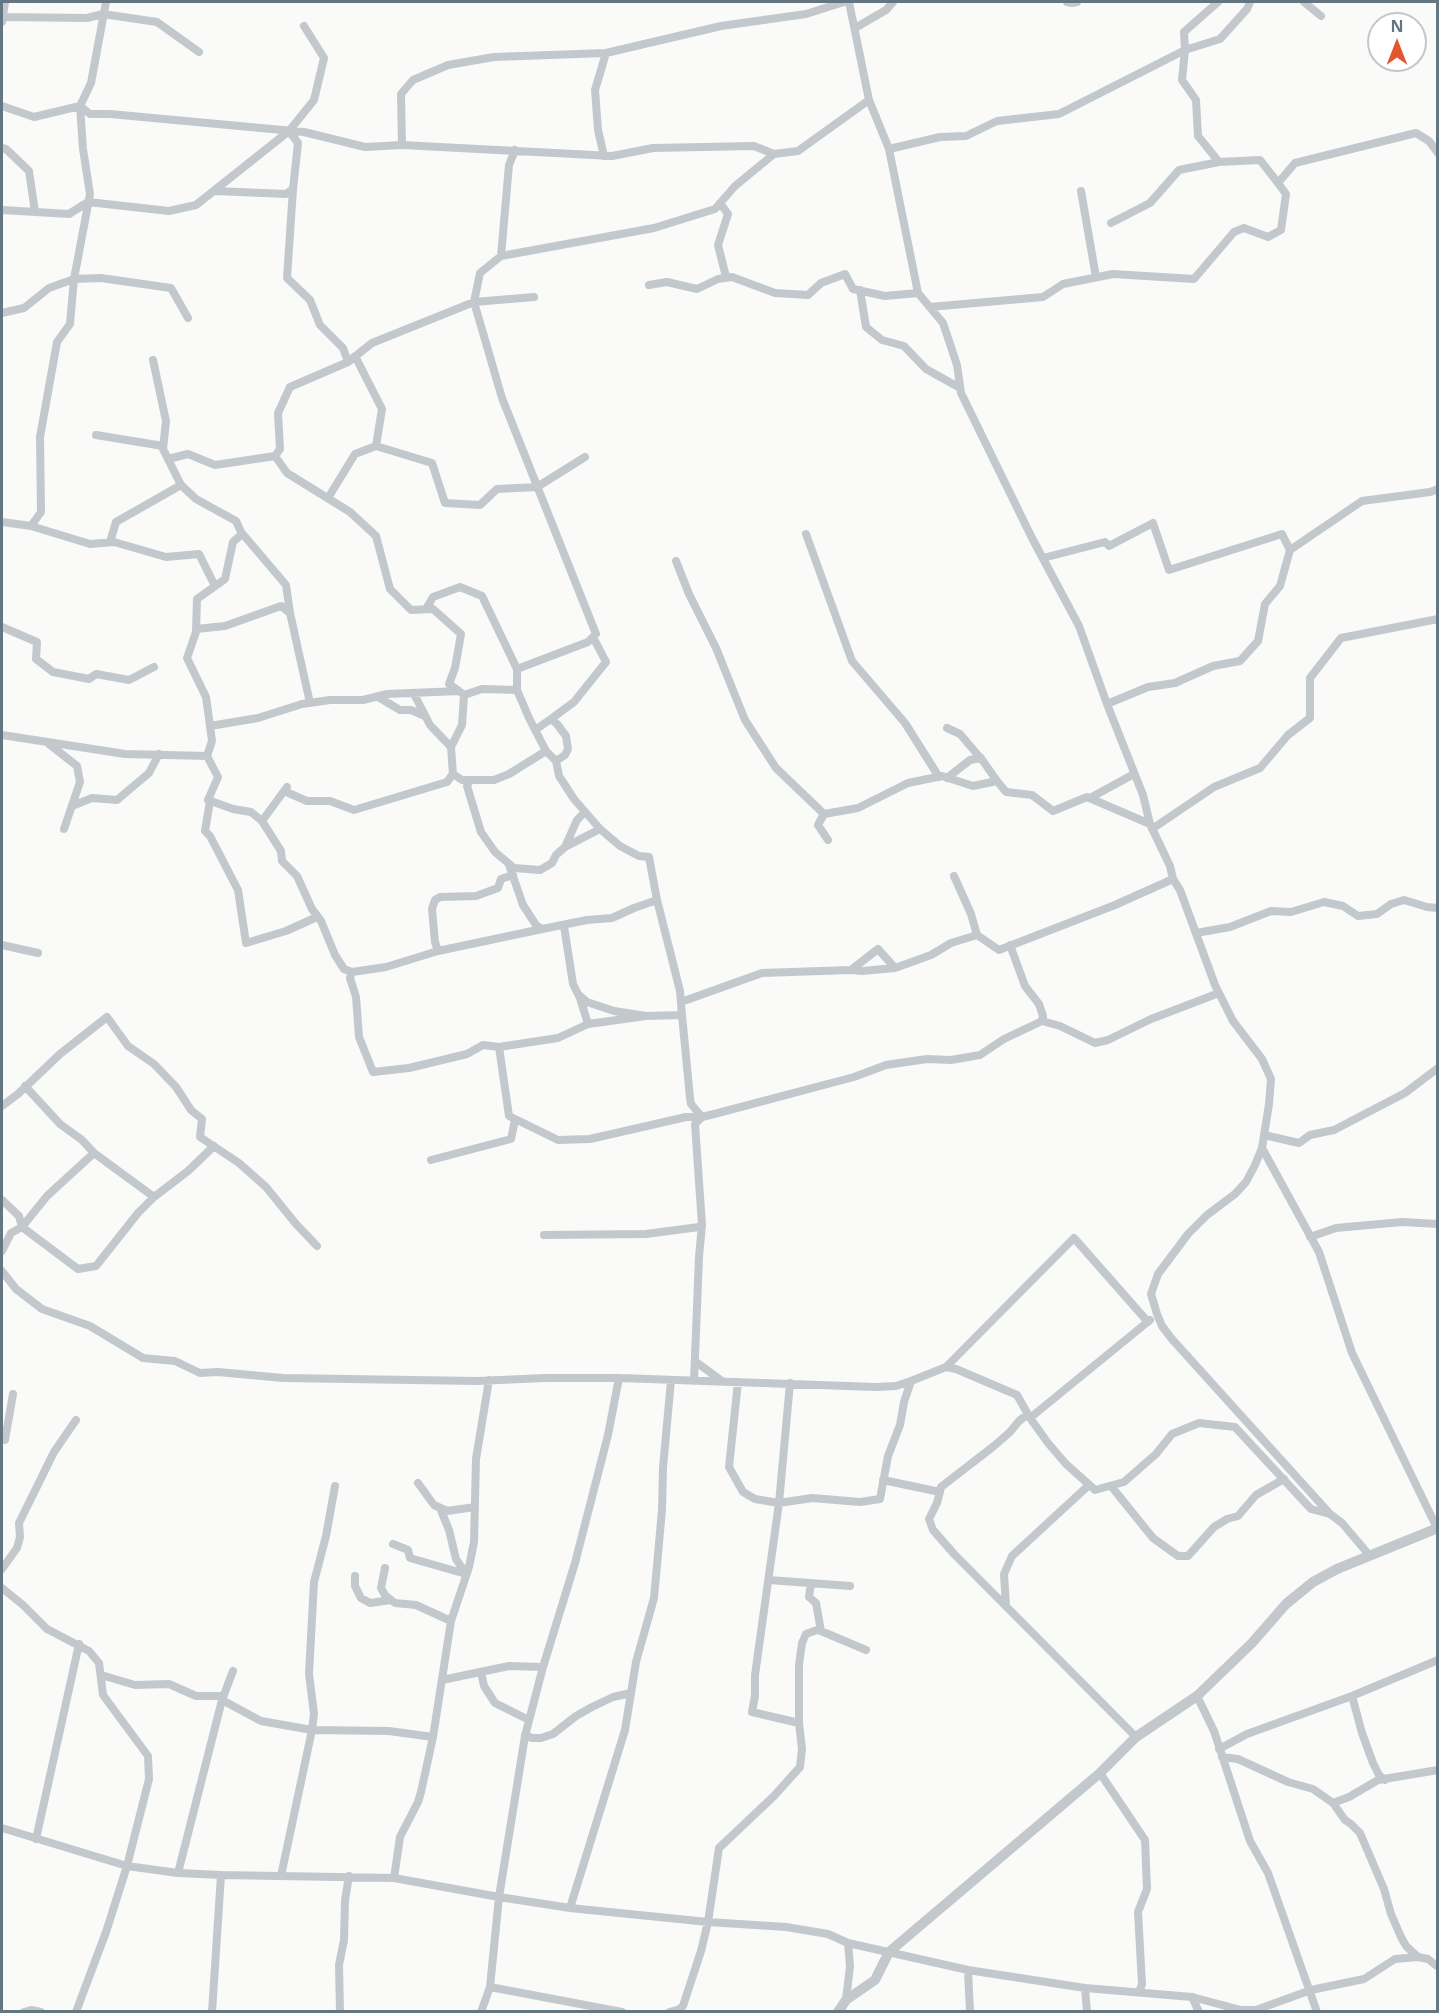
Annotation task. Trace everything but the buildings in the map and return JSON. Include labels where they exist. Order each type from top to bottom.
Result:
[{"type":"street","points":[[4,2],[2,18],[87,18],[103,14],[157,22],[199,51]]},
{"type":"street","points":[[32,526],[41,512],[40,437],[57,342],[70,324],[74,279],[90,194],[83,149],[80,106],[91,83],[106,2]]},
{"type":"street","points":[[402,145],[402,94],[413,80],[448,65],[494,57],[606,53],[721,26],[806,14],[844,2]]},
{"type":"street","points":[[849,2],[870,99],[889,149],[918,293],[943,323],[957,365],[961,393],[1079,626],[1143,795],[1151,826],[1170,866],[1173,879],[1180,890],[1219,993],[1233,1021],[1262,1059],[1271,1079],[1262,1148],[1246,1182],[1188,1234],[1158,1274],[1151,1294],[1157,1314],[1171,1338],[1370,1556]]},
{"type":"street","points":[[855,28],[886,10],[894,2]]},
{"type":"street","points":[[1067,2],[1077,2]]},
{"type":"street","points":[[1218,2],[1184,32],[1182,80],[1196,100],[1198,136],[1219,162]]},
{"type":"street","points":[[889,149],[940,137],[966,136],[997,121],[1059,114],[1185,50],[1220,39],[1247,9],[1250,2]]},
{"type":"street","points":[[1304,2],[1321,16]]},
{"type":"street","points":[[2,210],[69,214],[88,202],[169,211],[196,205],[290,131],[314,100],[324,58],[304,26]]},
{"type":"street","points":[[604,156],[598,130],[595,90],[606,53]]},
{"type":"street","points":[[80,106],[90,114],[304,132],[365,147],[402,145],[612,156],[653,148],[754,146],[774,154],[798,151],[870,99]]},
{"type":"street","points":[[2,106],[34,117],[80,106]]},
{"type":"street","points":[[290,131],[298,143],[292,189],[287,278],[310,300],[320,325],[343,348],[348,362]]},
{"type":"street","points":[[1278,183],[1295,163],[1416,133],[1429,141],[1437,153]]},
{"type":"street","points":[[2,148],[6,149],[29,171],[34,212]]},
{"type":"street","points":[[501,256],[509,165],[515,150]]},
{"type":"street","points":[[517,669],[588,642],[596,634],[502,398],[474,302],[480,273],[501,256],[654,228],[715,209],[735,186],[774,154]]},
{"type":"street","points":[[930,307],[1043,297],[1063,285],[1113,274],[1194,279],[1234,232],[1245,228],[1268,237],[1281,230],[1286,194],[1260,160],[1219,162],[1179,170],[1150,203],[1111,223]]},
{"type":"street","points":[[215,190],[286,194],[292,189]]},
{"type":"street","points":[[1081,190],[1096,277]]},
{"type":"street","points":[[720,203],[728,214],[718,245],[726,277]]},
{"type":"street","points":[[649,285],[667,282],[697,289],[718,279],[732,277],[775,293],[808,295],[821,283],[845,274],[853,289],[885,296],[918,293]]},
{"type":"street","points":[[2,313],[24,308],[49,288],[74,279],[102,278],[171,288],[188,318]]},
{"type":"street","points":[[860,290],[866,327],[882,340],[904,346],[926,369],[960,388]]},
{"type":"street","points":[[168,459],[188,454],[215,465],[275,456],[280,449],[278,413],[290,387],[348,362],[372,343],[474,302],[534,297]]},
{"type":"street","points":[[355,356],[382,409],[376,446]]},
{"type":"street","points":[[153,360],[166,421],[163,446],[168,459],[180,485],[196,499],[236,521],[242,534],[286,585],[310,703]]},
{"type":"street","points":[[96,435],[163,446]]},
{"type":"street","points":[[328,498],[355,454],[376,446],[432,463],[445,503],[480,505],[497,489],[537,487],[585,457]]},
{"type":"street","points":[[275,456],[287,472],[350,512],[376,536],[390,589],[411,610],[433,609],[461,634],[455,668],[449,684],[461,693]]},
{"type":"street","points":[[110,542],[116,522],[180,485]]},
{"type":"street","points":[[1107,704],[1148,687],[1175,682],[1213,666],[1240,661],[1258,641],[1265,604],[1280,586],[1290,550],[1362,501],[1430,492],[1437,489]]},
{"type":"street","points":[[2,522],[32,526],[90,544],[110,542],[166,557],[200,554],[215,586]]},
{"type":"street","points":[[1043,558],[1105,542],[1109,546],[1153,523],[1170,570],[1282,534],[1290,550]]},
{"type":"street","points":[[242,534],[233,542],[225,579],[197,599],[196,629],[187,658],[206,697],[212,741],[207,756],[218,777],[208,800],[210,801],[205,831],[210,836],[238,890],[246,943],[286,931],[317,917]]},
{"type":"street","points":[[806,534],[852,661],[905,723],[943,777],[973,786],[997,781]]},
{"type":"street","points":[[676,561],[689,594],[716,648],[745,720],[776,768],[824,814]]},
{"type":"street","points":[[426,609],[433,597],[460,587],[482,596],[517,669],[517,690],[546,751],[556,761],[559,776],[574,799],[600,829],[620,846],[639,856],[649,857],[657,900],[680,991],[691,1104],[702,1117]]},
{"type":"street","points":[[196,629],[225,626],[281,606],[290,613]]},
{"type":"street","points":[[1151,826],[1214,787],[1260,768],[1288,735],[1310,718],[1310,678],[1341,638],[1437,619]]},
{"type":"street","points":[[2,627],[37,642],[36,659],[53,672],[89,679],[96,674],[129,680],[154,667]]},
{"type":"street","points":[[535,730],[574,702],[606,662],[593,637]]},
{"type":"street","points":[[210,726],[258,718],[330,699],[363,700],[387,694],[461,693],[482,689],[517,690]]},
{"type":"street","points":[[262,821],[285,789],[307,801],[330,801],[354,810],[447,782],[453,774],[451,747],[462,724],[461,693]]},
{"type":"street","points":[[414,694],[430,725],[451,747]]},
{"type":"street","points":[[378,697],[400,710],[411,710],[425,716]]},
{"type":"street","points":[[551,719],[566,736],[568,749],[565,755],[556,761]]},
{"type":"street","points":[[947,728],[960,734],[1006,792],[1032,795],[1053,811],[1087,797],[1151,826]]},
{"type":"street","points":[[2,735],[125,754],[207,756]]},
{"type":"street","points":[[47,743],[77,766],[80,782],[64,829]]},
{"type":"street","points":[[453,774],[462,780],[494,780],[509,774],[546,751]]},
{"type":"street","points":[[72,806],[92,798],[117,800],[149,773],[159,754]]},
{"type":"street","points":[[824,814],[858,808],[908,783],[943,777],[970,760],[981,758]]},
{"type":"street","points":[[1090,798],[1134,774]]},
{"type":"street","points":[[470,780],[467,786],[482,832],[495,852],[508,865],[524,905],[536,925],[542,929]]},
{"type":"street","points":[[210,801],[251,812],[262,821],[281,852],[282,861],[297,876],[335,955],[344,969],[352,972],[386,967],[438,951],[542,929],[586,920],[612,918],[657,900]]},
{"type":"street","points":[[565,847],[577,820],[585,812]]},
{"type":"street","points":[[824,814],[818,825],[828,840]]},
{"type":"street","points":[[508,865],[514,868],[540,870],[552,863],[556,855],[565,847],[600,829]]},
{"type":"street","points":[[438,951],[432,909],[435,900],[440,897],[476,896],[498,888],[501,879],[513,875]]},
{"type":"street","points":[[954,876],[971,914],[977,935],[999,950],[1173,879]]},
{"type":"street","points":[[1196,933],[1230,927],[1271,911],[1291,912],[1324,902],[1343,906],[1358,916],[1377,914],[1391,904],[1404,900],[1427,908],[1437,908]]},
{"type":"street","points":[[564,926],[573,984],[588,1024]]},
{"type":"street","points":[[681,1002],[762,973],[895,968],[931,955],[951,943],[977,935]]},
{"type":"street","points":[[2,945],[38,953]]},
{"type":"street","points":[[1010,945],[1025,986],[1039,1004],[1043,1016],[1042,1021]]},
{"type":"street","points":[[851,970],[878,949],[895,968]]},
{"type":"street","points":[[352,972],[350,978],[356,996],[359,1037],[373,1072],[409,1068],[467,1054],[483,1045],[499,1047],[558,1038],[588,1024],[646,1016],[682,1015]]},
{"type":"street","points":[[577,993],[587,1002],[646,1016]]},
{"type":"street","points":[[499,1047],[508,1116],[558,1140],[590,1139],[686,1117],[702,1117],[854,1077],[886,1065],[927,1059],[951,1060],[980,1054],[1004,1039],[1042,1021],[1060,1026],[1095,1043],[1219,993]]},
{"type":"street","points":[[2,1106],[60,1054],[107,1017],[128,1046],[154,1064],[176,1087],[191,1110],[202,1119],[200,1137],[239,1163],[266,1187],[317,1246]]},
{"type":"street","points":[[1264,1135],[1299,1143],[1310,1135],[1334,1130],[1405,1093],[1437,1068]]},
{"type":"street","points":[[25,1086],[60,1124],[82,1140],[94,1153],[154,1197]]},
{"type":"street","points":[[694,1380],[702,1226],[695,1124],[702,1117]]},
{"type":"street","points":[[431,1160],[511,1139],[515,1120]]},
{"type":"street","points":[[2,1200],[19,1216],[22,1227],[78,1269],[96,1266],[154,1197],[188,1171],[214,1146]]},
{"type":"street","points":[[838,2012],[846,2000],[875,1980],[889,1952],[1100,1773],[1136,1737],[1197,1696],[1252,1643],[1287,1604],[1312,1582],[1337,1569],[1437,1528],[1352,1353],[1319,1252],[1262,1148]]},
{"type":"street","points":[[2,1251],[11,1233],[22,1227],[47,1196],[94,1153]]},
{"type":"street","points":[[1310,1237],[1336,1228],[1402,1222],[1437,1224]]},
{"type":"street","points":[[544,1234],[646,1234],[702,1226]]},
{"type":"street","points":[[2,1271],[16,1289],[42,1309],[90,1326],[143,1358],[175,1361],[200,1373],[218,1372],[283,1378],[489,1380],[619,1378],[896,1386],[946,1367],[1074,1238],[1148,1322]]},
{"type":"street","points":[[1136,1737],[955,1555],[933,1530],[928,1519],[937,1503],[941,1487],[994,1446],[1010,1432],[1018,1421],[1029,1416],[1157,1314]]},
{"type":"street","points":[[696,1362],[722,1381]]},
{"type":"street","points":[[946,1367],[956,1369],[1017,1395],[1029,1416],[1066,1464],[1095,1490],[1124,1482],[1156,1454],[1172,1434],[1199,1423],[1235,1427],[1311,1509],[1330,1514]]},
{"type":"street","points":[[481,2012],[490,1987],[500,1897],[525,1735],[575,1563],[608,1435],[619,1378]]},
{"type":"street","points":[[394,1878],[400,1837],[418,1803],[433,1737],[451,1621],[474,1542],[476,1459],[489,1380]]},
{"type":"street","points":[[570,1908],[625,1730],[636,1662],[654,1598],[671,1380]]},
{"type":"street","points":[[738,1382],[729,1467],[742,1492],[755,1498],[778,1503],[812,1498],[860,1502],[880,1499],[888,1456],[900,1425],[904,1402],[911,1382]]},
{"type":"street","points":[[790,1383],[778,1503],[752,1712],[799,1723]]},
{"type":"street","points":[[2,1439],[5,1440],[13,1394]]},
{"type":"street","points":[[2,1569],[16,1548],[20,1537],[19,1523],[54,1452],[76,1420]]},
{"type":"street","points":[[1111,1486],[1153,1538],[1178,1556],[1188,1556],[1214,1527],[1227,1519],[1238,1516],[1256,1495],[1284,1479]]},
{"type":"street","points":[[884,1480],[940,1492]]},
{"type":"street","points":[[418,1483],[434,1505],[447,1511],[475,1507]]},
{"type":"street","points":[[1006,1606],[1004,1574],[1012,1556],[1089,1485]]},
{"type":"street","points":[[281,1876],[312,1730],[314,1714],[309,1674],[314,1582],[336,1486]]},
{"type":"street","points":[[440,1508],[449,1530],[456,1559],[466,1574]]},
{"type":"street","points":[[393,1544],[408,1550],[411,1558],[466,1574]]},
{"type":"street","points":[[385,1568],[381,1588],[391,1600],[395,1603],[416,1605],[451,1621]]},
{"type":"street","points":[[355,1576],[355,1586],[361,1598],[370,1603],[391,1600]]},
{"type":"street","points":[[769,1580],[850,1587]]},
{"type":"street","points":[[811,1583],[809,1597],[816,1603],[821,1631]]},
{"type":"street","points":[[2,1588],[47,1629],[89,1650],[99,1664],[103,1695],[148,1756],[149,1779],[127,1866],[106,1932],[76,2012]]},
{"type":"street","points":[[670,2012],[683,2006],[701,1951],[708,1922],[719,1848],[800,1767],[802,1749],[799,1723],[799,1665],[802,1643],[806,1634],[821,1631],[866,1650]]},
{"type":"street","points":[[36,1839],[79,1644]]},
{"type":"street","points":[[1221,1753],[1247,1734],[1352,1696],[1437,1660]]},
{"type":"street","points":[[442,1680],[519,1665],[543,1668]]},
{"type":"street","points":[[178,1873],[223,1698],[233,1671]]},
{"type":"street","points":[[481,1672],[484,1686],[495,1703],[529,1720]]},
{"type":"street","points":[[101,1675],[135,1685],[169,1684],[196,1696],[223,1698],[261,1720],[312,1730],[389,1731],[433,1737]]},
{"type":"street","points":[[525,1735],[541,1738],[553,1734],[592,1707],[613,1697],[631,1693]]},
{"type":"street","points":[[1197,1696],[1214,1731],[1250,1841],[1268,1873],[1317,2012]]},
{"type":"street","points":[[1352,1696],[1373,1763],[1385,1780]]},
{"type":"street","points":[[1221,1753],[1288,1782],[1313,1789],[1333,1803],[1345,1820],[1360,1833],[1401,1937],[1406,1946],[1418,1957]]},
{"type":"street","points":[[1333,1803],[1349,1797],[1378,1780],[1437,1770]]},
{"type":"street","points":[[1100,1773],[1146,1840],[1147,1889],[1138,1912],[1142,1984],[1140,1990],[1136,1992]]},
{"type":"street","points":[[2,1828],[127,1866],[178,1873],[221,1875],[394,1878],[570,1908],[708,1922],[786,1927],[828,1934],[848,1943],[968,1970],[1085,1988],[1192,1997],[1227,2007],[1256,2010],[1311,1990],[1364,1979],[1395,1959],[1418,1957],[1428,1959],[1437,1967]]},
{"type":"street","points":[[212,2012],[221,1875]]},
{"type":"street","points":[[340,2012],[339,1965],[344,1940],[345,1900],[349,1876]]},
{"type":"street","points":[[846,2000],[850,1966],[848,1943]]},
{"type":"street","points":[[968,1970],[970,2012]]},
{"type":"street","points":[[490,1987],[622,2012]]},
{"type":"street","points":[[1085,1988],[1087,2012]]},
{"type":"street","points":[[1192,1997],[1200,2012]]},
{"type":"street","points":[[24,2012],[32,2010],[41,2012]]}]
